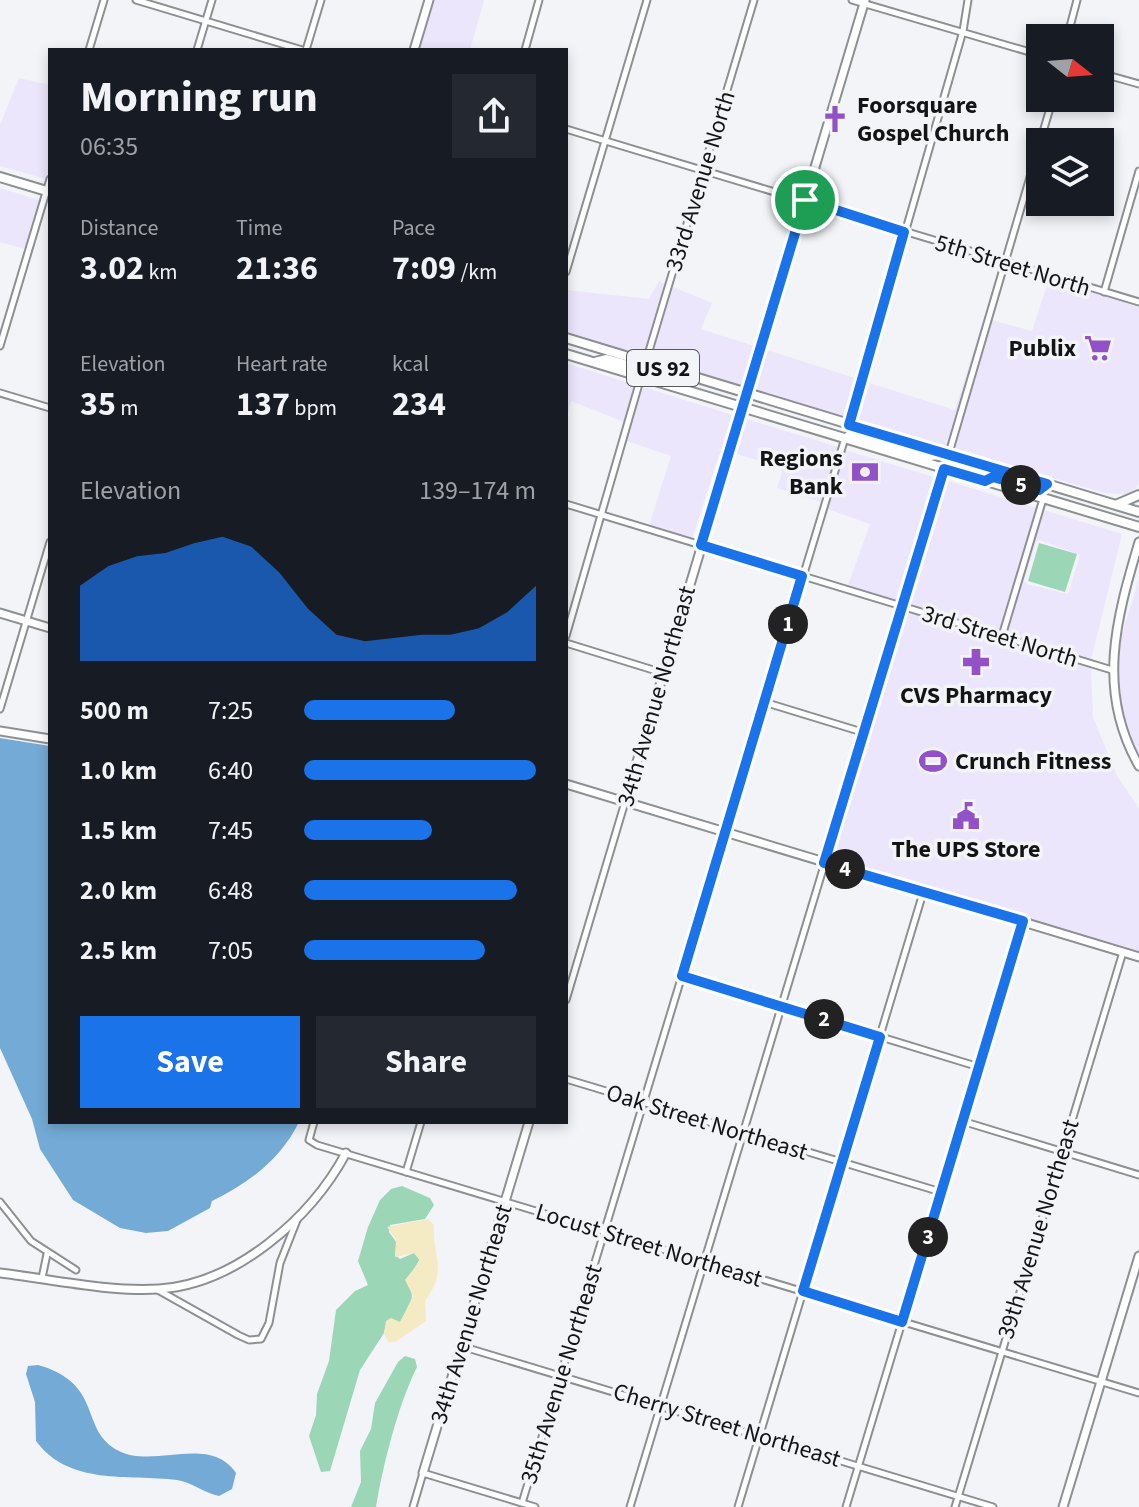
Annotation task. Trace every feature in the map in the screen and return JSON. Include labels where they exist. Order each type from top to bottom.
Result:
[{"type":"main road","points":[[0,177],[48,191]]},
{"type":"main road","name":"US 92","points":[[568,339],[1139,512]]},
{"type":"main road","name":"US 92","points":[[568,355],[1139,527]]},
{"type":"main road","points":[[594,363],[607,359],[638,368],[646,362]]},
{"type":"main road","points":[[845,438],[853,434],[930,456],[949,454]]},
{"type":"main road","points":[[985,481],[993,477],[1039,490],[1047,484]]},
{"type":"main road","points":[[1114,504],[1139,495]]},
{"type":"street","points":[[90,48],[104,0]]},
{"type":"street","points":[[136,0],[297,48]]},
{"type":"street","points":[[198,48],[212,0]]},
{"type":"street","points":[[305,48],[321,0]]},
{"type":"street","points":[[415,48],[429,0]]},
{"type":"street","points":[[526,48],[539,0]]},
{"type":"street","points":[[568,266],[647,0]]},
{"type":"street","name":"33rd Avenue North","points":[[646,362],[754,0]]},
{"type":"street","points":[[852,0],[1026,51]]},
{"type":"street","points":[[849,425],[963,31],[968,0]]},
{"type":"street","points":[[1071,24],[1077,0]]},
{"type":"street","name":"34th Avenue Northeast","points":[[568,993],[864,2]]},
{"type":"street","points":[[1114,77],[1139,84]]},
{"type":"street","name":"5th Street North","points":[[568,130],[1139,302]]},
{"type":"street","points":[[1104,292],[1139,171]]},
{"type":"street","points":[[0,346],[48,191]]},
{"type":"street","points":[[949,454],[1026,191]]},
{"type":"street","points":[[568,629],[641,377]]},
{"type":"street","points":[[0,393],[48,407]]},
{"type":"street","name":"35th Avenue Northeast","points":[[522,1503],[845,438]]},
{"type":"street","points":[[630,1507],[944,469]]},
{"type":"street","points":[[1002,636],[1043,499]]},
{"type":"street","name":"3rd Street North","points":[[568,505],[1112,670]]},
{"type":"street","points":[[1139,542],[1116,625],[1112,670],[1117,711],[1139,766]]},
{"type":"street","points":[[0,709],[48,549]]},
{"type":"street","points":[[0,613],[48,627]]},
{"type":"street","points":[[568,644],[663,673]]},
{"type":"street","points":[[764,702],[862,732]]},
{"type":"street","points":[[0,731],[48,739]]},
{"type":"street","points":[[568,785],[1139,957]]},
{"type":"street","points":[[738,1507],[923,893]]},
{"type":"street","points":[[846,1507],[1023,921]]},
{"type":"street","name":"39th Avenue Northeast","points":[[955,1507],[1123,952]]},
{"type":"street","points":[[682,976],[979,1067]]},
{"type":"street","name":"Oak Street Northeast","points":[[568,1080],[941,1192]]},
{"type":"street","points":[[962,1121],[1139,1175]]},
{"type":"street","points":[[406,1172],[420,1124]]},
{"type":"street","name":"34th Avenue Northeast","points":[[413,1507],[528,1124]]},
{"type":"street","name":"Locust Street Northeast","points":[[313,1125],[311,1143],[1139,1393]]},
{"type":"street","points":[[0,1273],[157,1289],[216,1274],[297,1219],[322,1191],[346,1153]]},
{"type":"street","points":[[0,1202],[21,1231],[47,1254],[76,1270]]},
{"type":"street","points":[[157,1289],[238,1335],[249,1340],[261,1339],[269,1323],[280,1263],[297,1219]]},
{"type":"street","points":[[42,1278],[47,1254]]},
{"type":"street","points":[[1063,1507],[1139,1256]]},
{"type":"street","name":"Cherry Street Northeast","points":[[461,1346],[993,1507]]},
{"type":"street","points":[[423,1473],[535,1507]]},
{"type":"shaded area","points":[[434,0],[484,0],[471,48],[420,48]]},
{"type":"shaded area","points":[[19,78],[48,85],[46,179],[0,166],[0,125]]},
{"type":"shaded area","points":[[0,188],[39,200],[25,249],[0,242]]},
{"type":"shaded area","points":[[1049,279],[1139,307],[1139,484],[1132,495],[1105,493],[954,450],[992,320],[1032,331]]},
{"type":"shaded area","points":[[659,281],[665,284],[643,358],[568,335],[568,290],[649,299]]},
{"type":"shaded area","points":[[673,287],[712,303],[701,329],[757,347],[744,388],[651,360]]},
{"type":"shaded area","points":[[984,318],[947,448],[854,422],[866,382],[955,410]]},
{"type":"shaded area","points":[[764,349],[858,379],[846,420],[752,391]]},
{"type":"shaded area","points":[[568,364],[635,385],[624,422],[571,401],[568,412]]},
{"type":"shaded area","points":[[643,387],[736,416],[723,456],[719,455],[692,539],[649,526],[671,456],[627,441]]},
{"type":"shaded area","points":[[743,418],[838,447],[821,502],[777,488],[782,472],[780,467],[733,453]]},
{"type":"shaded area","points":[[845,450],[937,478],[899,602],[848,585],[870,524],[827,509]]},
{"type":"shaded area","points":[[945,480],[1036,508],[999,632],[907,604]]},
{"type":"shaded area","points":[[1044,510],[1122,534],[1091,660],[1006,634]],"holes":[[[1040,540],[1080,555],[1068,594],[1024,581],[1036,542]]]},
{"type":"shaded area","points":[[1139,579],[1139,758],[1123,713],[1116,654]]},
{"type":"shaded area","points":[[905,611],[1091,667],[1093,717],[1117,776],[1139,808],[1139,953],[829,861]]},
{"type":"green space","points":[[1039,543],[1077,554],[1065,592],[1028,581]]},
{"type":"green space","points":[[402,1186],[430,1198],[434,1205],[425,1219],[390,1225],[389,1232],[397,1243],[395,1255],[400,1259],[414,1253],[420,1259],[411,1274],[412,1304],[400,1322],[387,1320],[384,1333],[360,1370],[330,1471],[321,1472],[309,1436],[316,1415],[317,1394],[329,1361],[336,1310],[355,1291],[368,1285],[358,1261],[368,1227],[380,1200],[391,1189]]},
{"type":"green space","points":[[405,1356],[415,1359],[417,1367],[392,1436],[376,1507],[351,1507],[361,1482],[360,1451],[371,1429],[375,1403],[398,1362]]},
{"type":"sand","points":[[428,1219],[434,1225],[438,1271],[425,1301],[426,1321],[395,1342],[388,1342],[384,1333],[386,1321],[391,1318],[400,1322],[413,1296],[405,1280],[420,1261],[414,1253],[395,1257],[396,1239],[387,1227]]},
{"type":"water","points":[[0,738],[48,746],[48,1124],[298,1124],[263,1169],[212,1201],[210,1208],[168,1231],[146,1233],[120,1228],[73,1200],[40,1149],[32,1119],[0,1048]]},
{"type":"water","points":[[38,1365],[59,1373],[73,1384],[82,1395],[98,1431],[106,1442],[119,1451],[149,1457],[211,1456],[225,1462],[236,1473],[232,1489],[219,1496],[177,1480],[100,1475],[65,1465],[36,1441],[35,1402],[26,1374],[28,1366]]},
{"type":"place","name":"Foorsquare Gospel Church","points":[[835,119]]},
{"type":"place","name":"Publix","points":[[1098,348]]},
{"type":"place","name":"Regions Bank","points":[[865,472]]},
{"type":"place","name":"CVS Pharmacy","points":[[976,662]]},
{"type":"place","name":"Crunch Fitness","points":[[933,761]]},
{"type":"place","name":"The UPS Store","points":[[966,816]]},
{"type":"route","points":[[805,200],[904,232],[849,425],[1047,484],[1039,490],[993,477],[985,481],[944,469],[824,863],[1023,921],[902,1322],[803,1291],[880,1037],[682,976],[802,576],[701,545],[805,200]]}]
